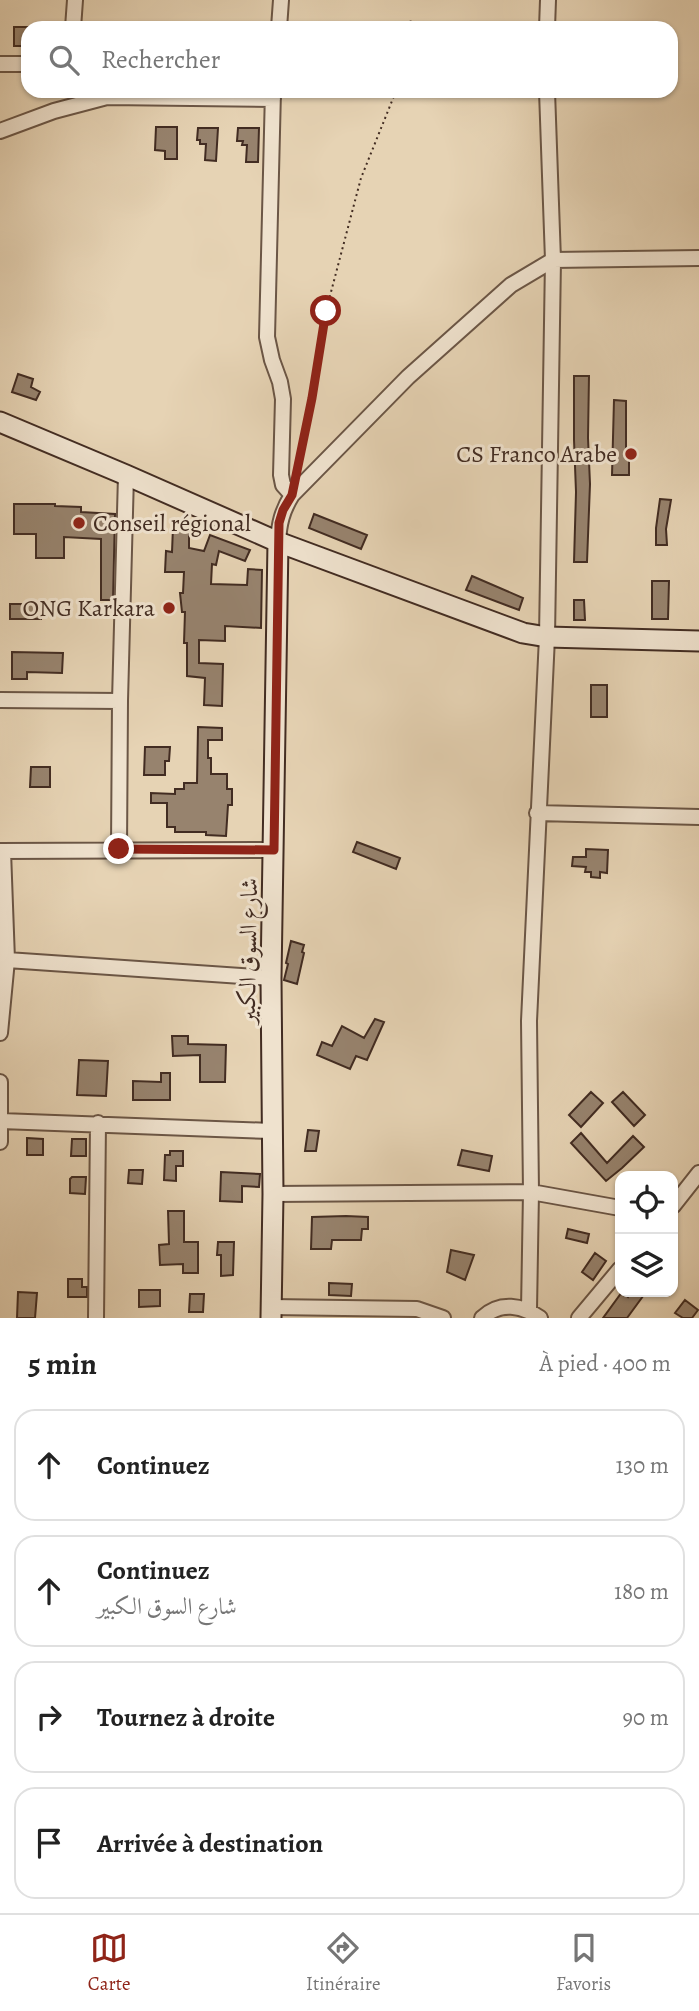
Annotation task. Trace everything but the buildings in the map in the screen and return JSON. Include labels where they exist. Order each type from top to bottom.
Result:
[{"type":"street","points":[[74,21],[75,0]]},
{"type":"street","points":[[280,21],[281,0]]},
{"type":"street","points":[[547,21],[548,0]]},
{"type":"street","points":[[0,64],[21,64]]},
{"type":"street","points":[[0,131],[92,98]]},
{"type":"street","points":[[273,98],[267,337],[283,399],[281,475],[283,485],[292,495]]},
{"type":"street","points":[[482,1318],[505,1305],[535,1314],[529,1021],[547,637],[553,260],[547,98]]},
{"type":"street","points":[[278,542],[279,523],[292,495],[408,377],[512,285],[553,260],[699,258]]},
{"type":"street","points":[[0,422],[278,542],[523,633],[547,637],[699,641]]},
{"type":"street","points":[[119,849],[126,475]]},
{"type":"street","name":"شارع السوق الكبير","points":[[271,1312],[271,978],[278,542]]},
{"type":"street","points":[[0,700],[120,701]]},
{"type":"street","points":[[537,813],[699,817]]},
{"type":"street","points":[[0,1033],[7,960],[1,851],[274,850]]},
{"type":"street","points":[[7,960],[271,978]]},
{"type":"street","points":[[0,1082],[0,1142]]},
{"type":"street","points":[[1,1121],[271,1130]]},
{"type":"street","points":[[98,1123],[96,1318],[103,1318]]},
{"type":"street","points":[[678,1202],[694,1190],[699,1172]]},
{"type":"street","points":[[273,1194],[531,1192],[615,1207]]},
{"type":"street","points":[[579,1318],[615,1275]]},
{"type":"street","points":[[271,1312],[417,1309],[443,1318]]},
{"type":"path","points":[[297,471],[326,311],[361,178],[393,98]]},
{"type":"place","name":"CS Franco Arabe","points":[[631,454]]},
{"type":"place","name":"Conseil régional","points":[[79,523]]},
{"type":"place","name":"ONG Karkara","points":[[169,608]]},
{"type":"route","points":[[119,849],[274,850],[279,523],[292,495],[326,311]]}]
